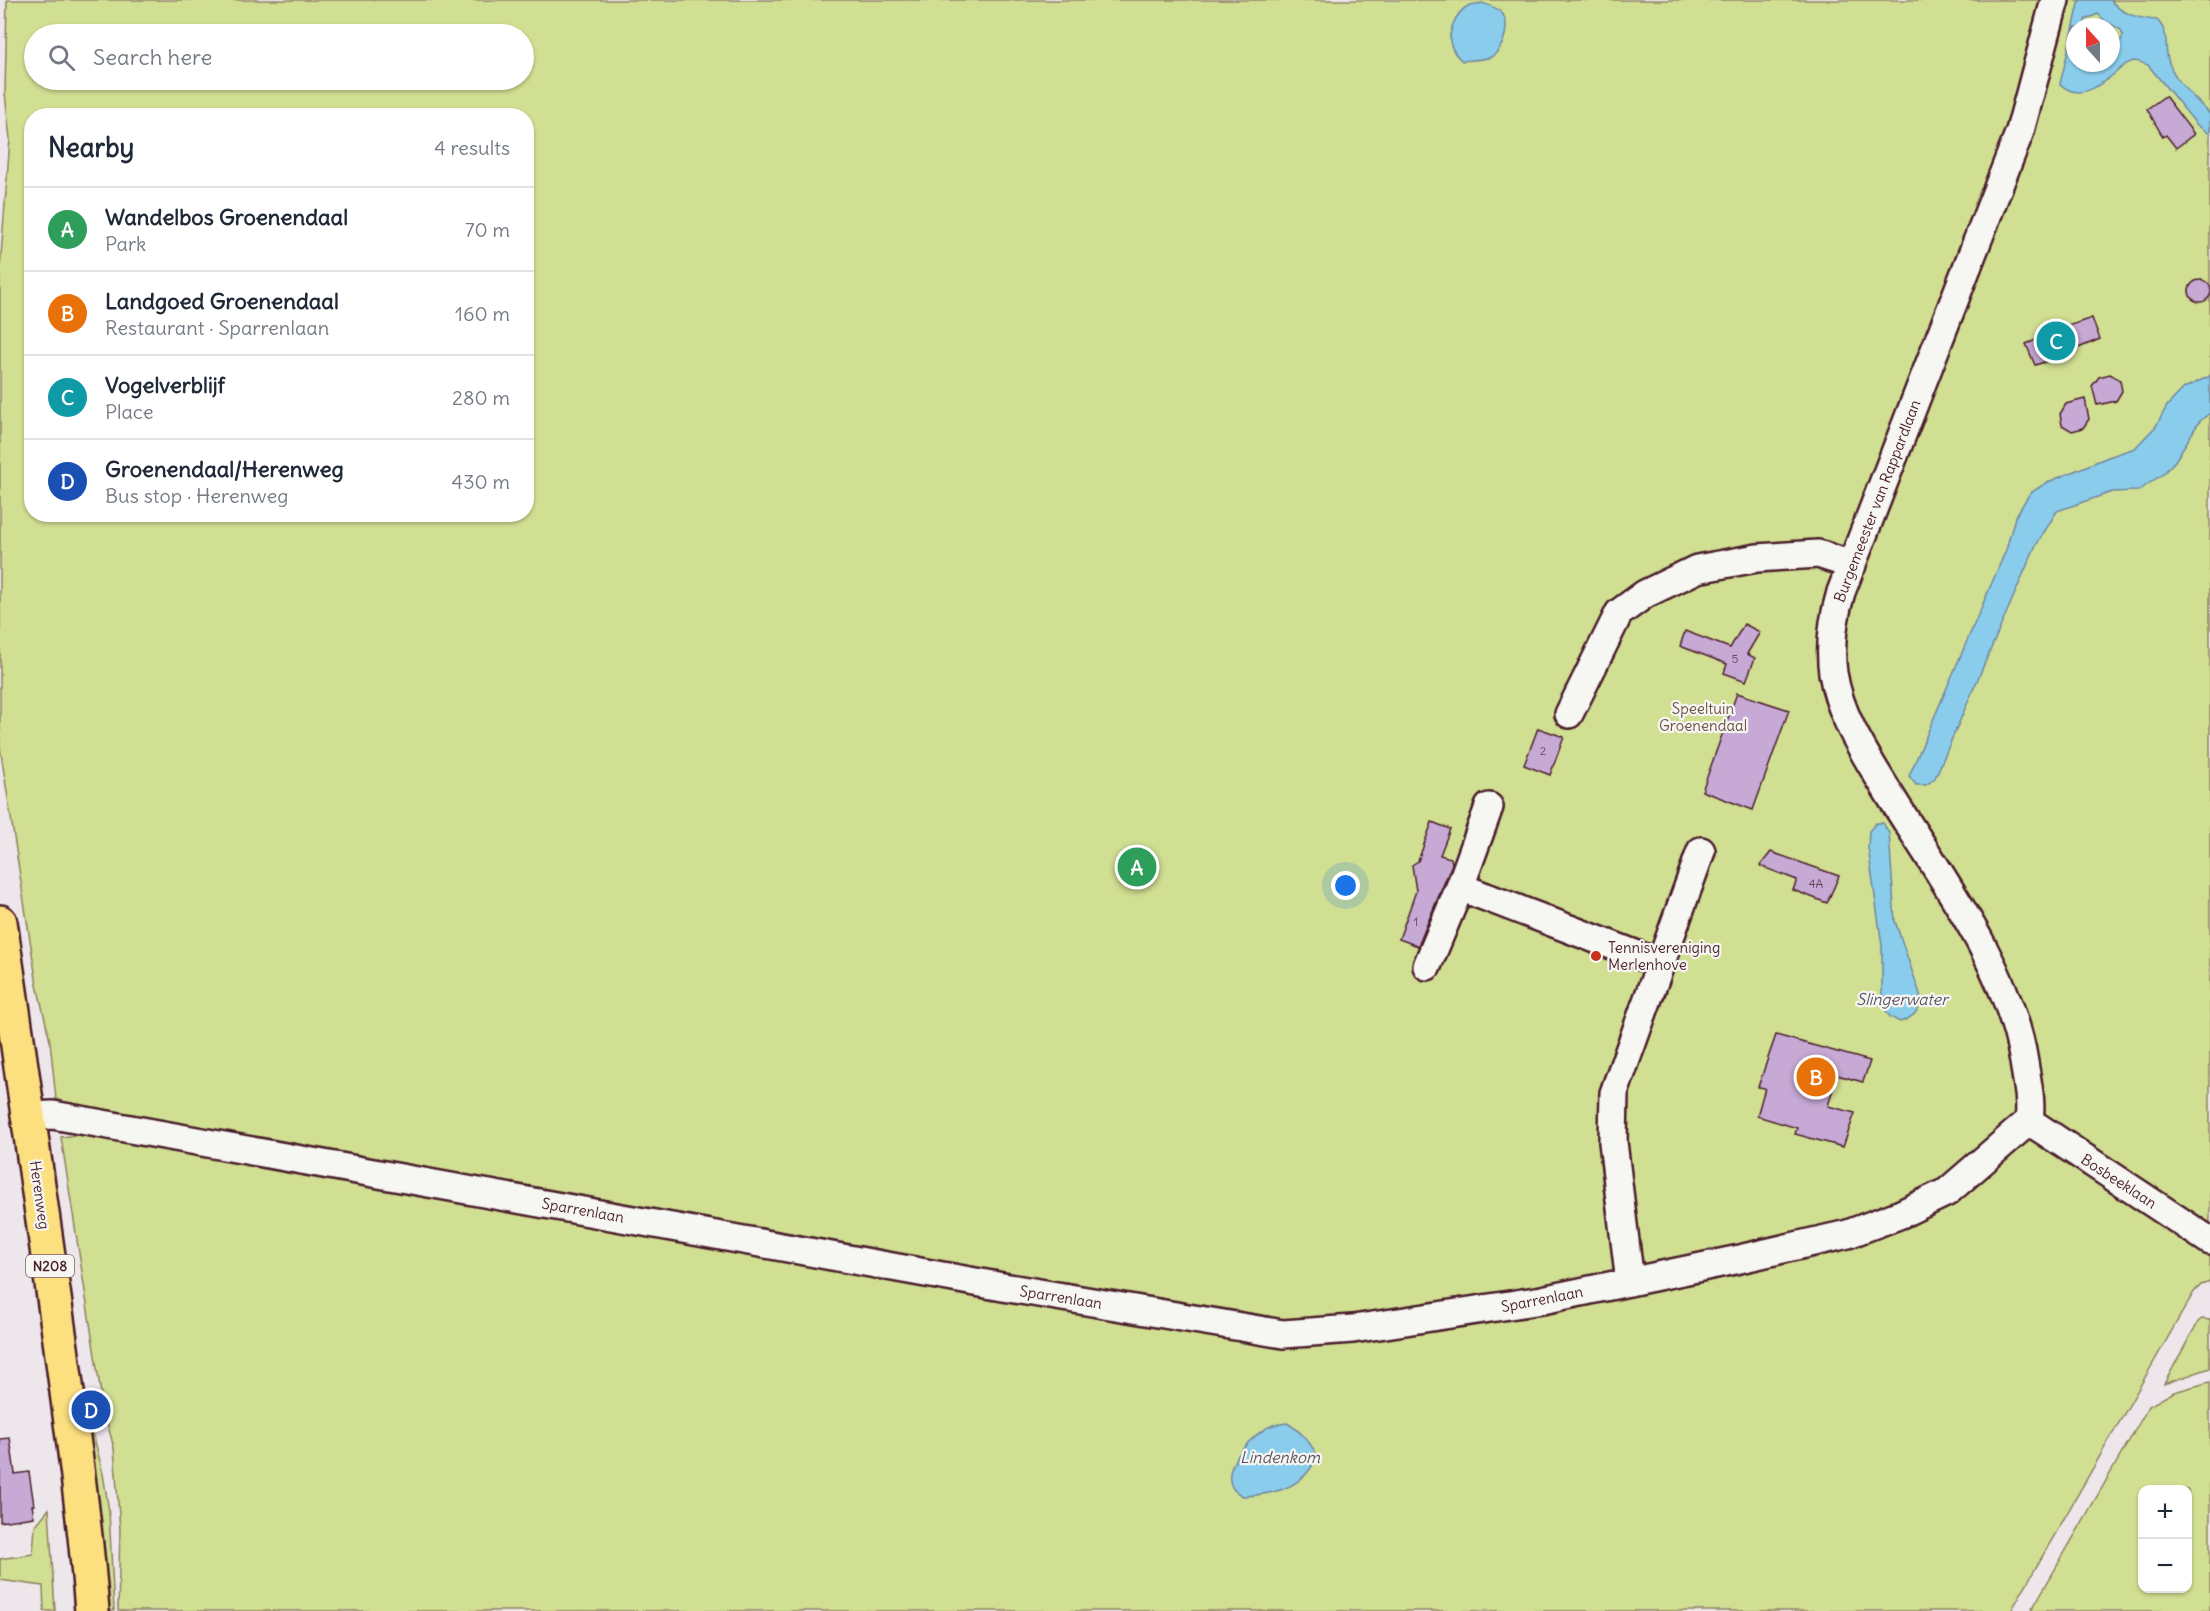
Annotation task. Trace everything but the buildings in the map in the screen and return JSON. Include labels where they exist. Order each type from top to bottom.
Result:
[{"type":"main road","name":"Herenweg","points":[[0,922],[30,1116],[72,1427],[88,1557],[92,1611]]},
{"type":"street","name":"Burgemeester van Rappardlaan","points":[[2029,1121],[2031,1108],[2021,1045],[2006,997],[1955,899],[1856,737],[1842,710],[1835,682],[1831,635],[1841,592],[1851,565],[2020,130],[2055,0]]},
{"type":"street","points":[[1569,714],[1619,613],[1646,594],[1697,569],[1757,558],[1818,554],[1851,565]]},
{"type":"street","points":[[1427,966],[1460,887],[1489,807]]},
{"type":"street","points":[[1630,1282],[1613,1142],[1614,1093],[1701,851]]},
{"type":"street","points":[[1460,887],[1660,964]]},
{"type":"street","name":"Sparrenlaan","points":[[30,1116],[53,1115],[1004,1287],[1283,1334],[1353,1329],[1533,1301],[1848,1234],[1901,1214],[1947,1192],[2029,1121]]},
{"type":"street","name":"Bosbeeklaan","points":[[2029,1121],[2210,1241]]},
{"type":"green space","name":"Speeltuin Groenendaal","points":[[7,0],[2210,0],[2210,1282],[2201,1285],[2194,1292],[2011,1611],[118,1611],[120,1530],[114,1448],[103,1407],[61,1137],[89,1134],[84,1113],[56,1099],[50,1041],[37,985],[0,747],[0,268],[10,139],[5,93]]},
{"type":"green space","points":[[2202,1319],[2210,1320],[2210,1368],[2164,1384],[2198,1322]]},
{"type":"green space","points":[[2210,1382],[2210,1611],[2031,1611],[2149,1406],[2174,1392]]},
{"type":"green space","points":[[86,1404],[103,1474],[109,1511],[114,1611],[99,1611],[95,1518]]},
{"type":"green space","points":[[49,1509],[55,1611],[44,1611],[43,1586],[0,1580],[0,1559],[33,1554],[35,1526]]},
{"type":"water","points":[[2080,0],[2111,0],[2125,12],[2157,20],[2164,30],[2167,57],[2172,70],[2210,114],[2210,134],[2197,125],[2148,65],[2134,61],[2120,69],[2120,42],[2123,36],[2120,29],[2120,18],[2102,18],[2098,14],[2089,18],[2076,18]]},
{"type":"water","points":[[1482,3],[1500,11],[1504,16],[1506,29],[1503,42],[1491,57],[1462,61],[1451,45],[1451,29],[1456,18],[1464,9],[1470,5]]},
{"type":"water","points":[[2066,59],[2066,72],[2116,72],[2087,91],[2074,92],[2060,84]]},
{"type":"water","points":[[2210,376],[2210,413],[2199,422],[2175,461],[2163,474],[2138,491],[2112,492],[2057,511],[2035,547],[1935,778],[1926,785],[1916,785],[1909,776],[2006,550],[2015,517],[2030,493],[2048,482],[2135,448],[2156,426],[2167,406],[2184,388]]},
{"type":"water","name":"Slingerwater","points":[[1876,823],[1883,823],[1889,833],[1895,921],[1921,997],[1915,1013],[1900,1022],[1890,1017],[1885,1009],[1882,996],[1882,946],[1868,847],[1869,831]]},
{"type":"water","name":"Lindenkom","points":[[1287,1423],[1304,1437],[1317,1455],[1312,1466],[1297,1482],[1277,1491],[1243,1496],[1237,1493],[1230,1479],[1231,1469],[1241,1451],[1265,1429]]},
{"type":"place","name":"Vogelverblijf","points":[[2056,341]]},
{"type":"place","name":"Wandelbos Groenendaal","points":[[1137,867]]},
{"type":"place","name":"Tennisvereniging Merlenhove","points":[[1596,956]]},
{"type":"place","name":"Landgoed Groenendaal","points":[[1816,1077]]},
{"type":"place","name":"Groenendaal/Herenweg","points":[[91,1410]]}]
